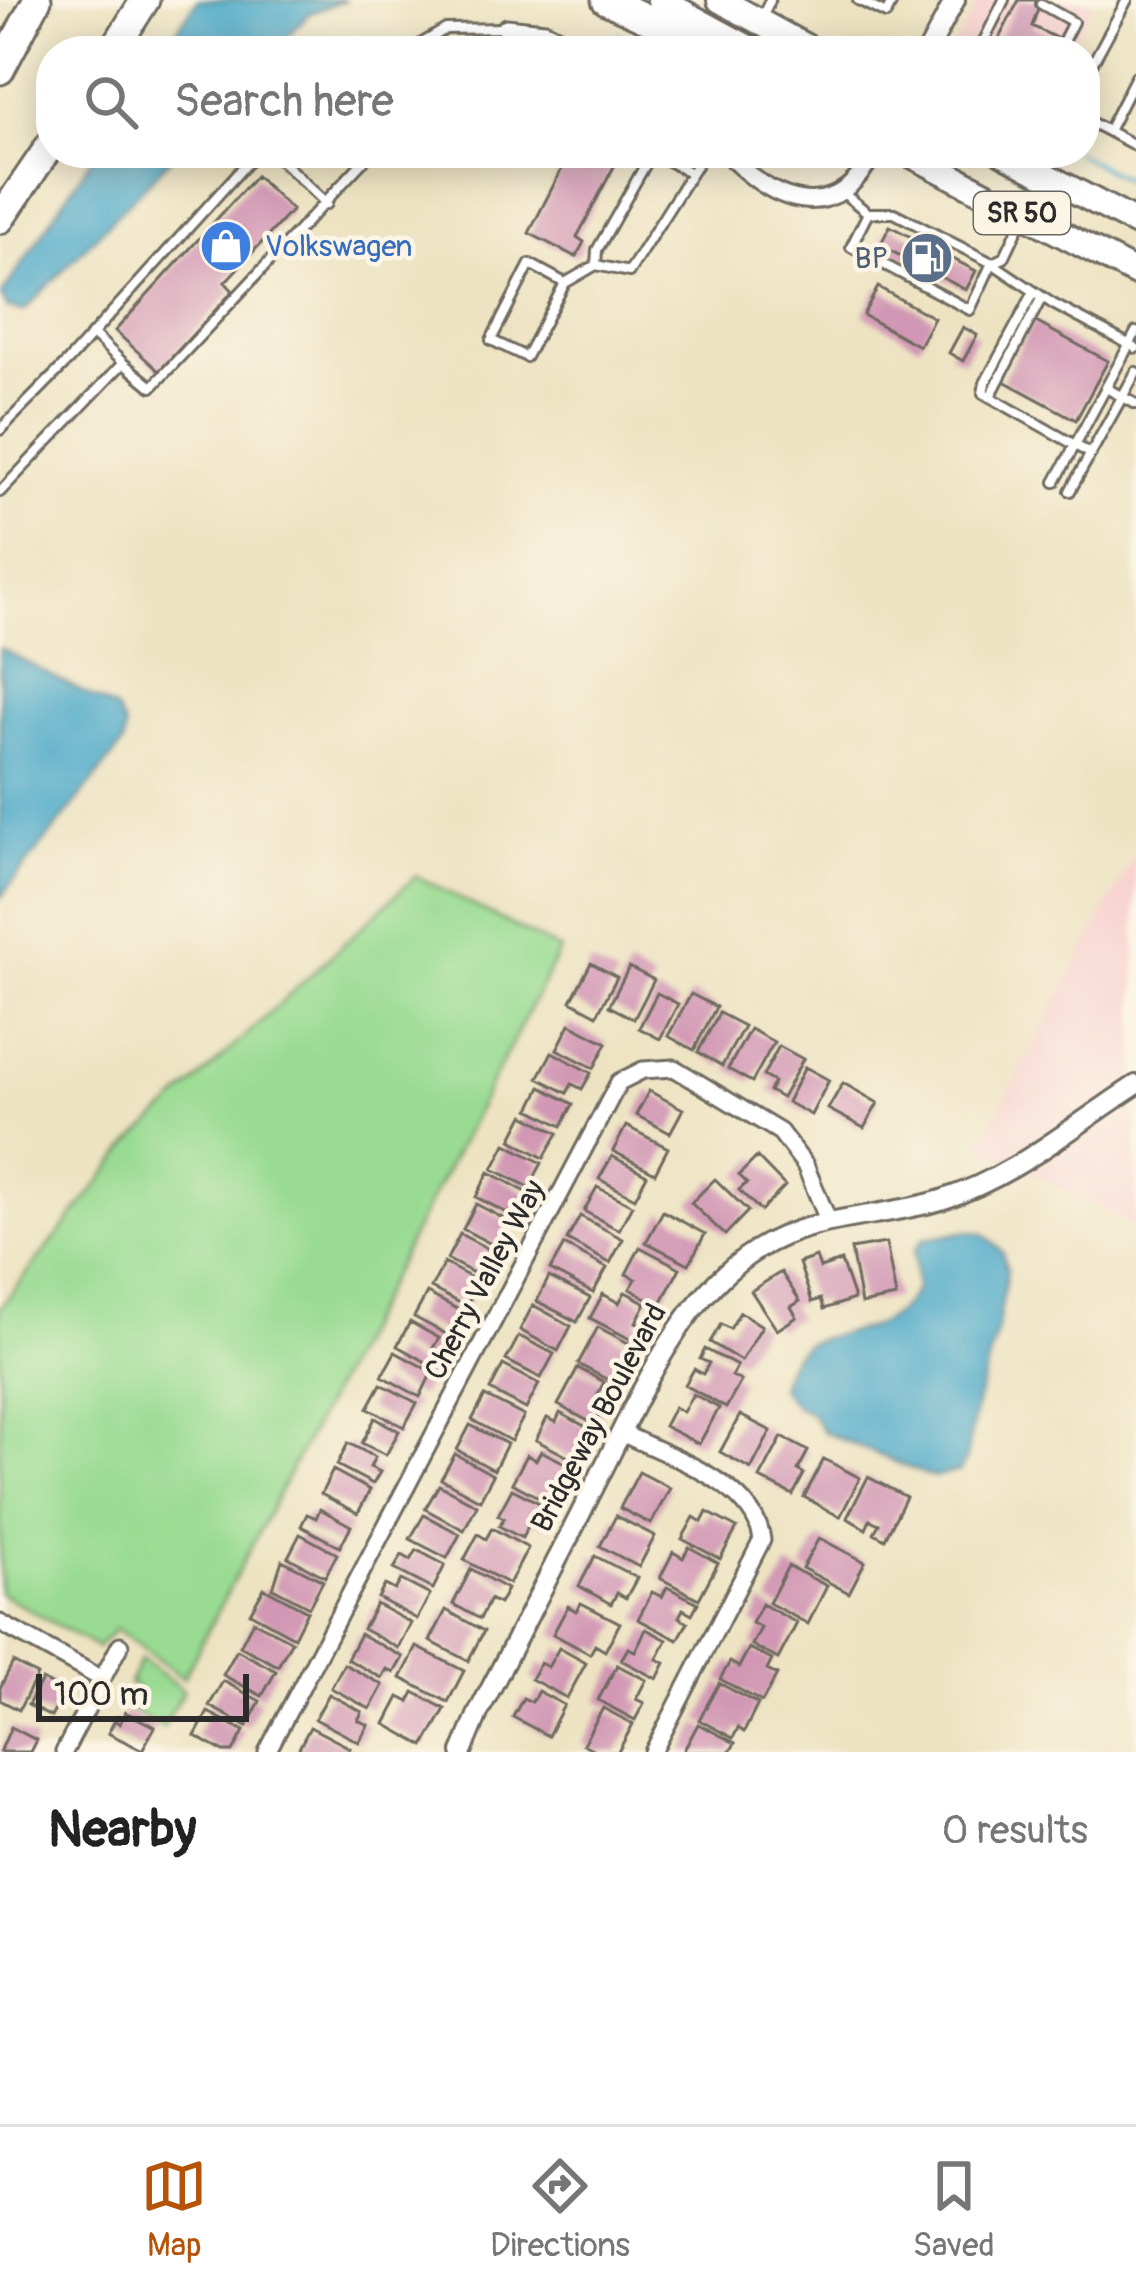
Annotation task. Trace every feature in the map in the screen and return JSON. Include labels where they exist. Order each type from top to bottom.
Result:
[{"type":"highway","points":[[0,70],[37,0]]},
{"type":"highway","points":[[122,36],[145,0]]},
{"type":"highway","points":[[606,0],[685,36]]},
{"type":"highway","points":[[625,0],[691,36]]},
{"type":"highway","points":[[660,0],[726,36]]},
{"type":"highway","points":[[720,0],[765,11],[795,36]]},
{"type":"highway","points":[[0,220],[36,166]]},
{"type":"highway","name":"SR 50","points":[[937,168],[1136,273]]},
{"type":"highway","name":"SR 50","points":[[1032,168],[1136,223]]},
{"type":"street","points":[[936,36],[955,0]]},
{"type":"street","points":[[506,28],[555,36]]},
{"type":"street","points":[[742,168],[763,188],[800,200],[842,192],[862,168]]},
{"type":"street","name":"Cherry Valley Way","points":[[267,1752],[619,1082],[643,1070],[674,1068],[780,1132],[805,1165],[828,1220]]},
{"type":"street","name":"Bridgeway Boulevard","points":[[462,1752],[478,1711],[622,1433],[686,1316],[704,1294],[756,1250],[789,1233],[828,1220],[939,1201],[985,1184],[1132,1088]]},
{"type":"street","points":[[622,1433],[739,1492],[760,1524],[762,1540],[653,1752]]},
{"type":"street","points":[[0,1623],[102,1679]]},
{"type":"street","points":[[64,1752],[120,1645]]},
{"type":"lane","points":[[858,0],[886,14],[892,0]]},
{"type":"lane","points":[[986,36],[1004,0]]},
{"type":"lane","points":[[1100,49],[1126,0]]},
{"type":"lane","points":[[1040,4],[1073,22],[1066,36]]},
{"type":"lane","points":[[436,36],[446,29],[506,28]]},
{"type":"lane","points":[[1108,131],[1136,76]]},
{"type":"lane","points":[[1100,127],[1136,146]]},
{"type":"lane","points":[[0,430],[242,168]]},
{"type":"lane","points":[[290,168],[328,203]]},
{"type":"lane","points":[[93,334],[152,388],[358,168]]},
{"type":"lane","points":[[596,265],[597,250],[644,168]]},
{"type":"lane","points":[[681,168],[689,172]]},
{"type":"lane","points":[[566,283],[530,264],[491,340],[526,358],[566,283],[596,265],[629,272],[692,168]]},
{"type":"lane","points":[[842,192],[868,213],[894,213],[992,263],[1133,346]]},
{"type":"lane","points":[[868,213],[851,248],[970,310],[992,263],[1004,258],[1025,214]]},
{"type":"lane","points":[[1038,294],[983,393],[1091,454]]},
{"type":"lane","points":[[1055,482],[1133,346],[1136,332]]},
{"type":"lane","points":[[0,492],[123,363]]},
{"type":"lane","points":[[1070,491],[1136,371]]},
{"type":"lane","points":[[1106,388],[1136,404]]},
{"type":"shaded area","points":[[979,0],[1085,0],[1093,4],[1077,36],[960,36]]},
{"type":"shaded area","points":[[1136,852],[1136,1228],[980,1145]]},
{"type":"green space","points":[[416,876],[560,950],[183,1678],[116,1629],[97,1648],[0,1593],[0,1308],[130,1144]]},
{"type":"green space","points":[[141,1659],[183,1690],[163,1728],[130,1709],[139,1691],[129,1683]]},
{"type":"water","points":[[197,0],[346,0],[310,13],[288,36],[173,36]]},
{"type":"water","points":[[85,168],[162,168],[24,311],[8,308],[1,296]]},
{"type":"water","points":[[0,648],[116,710],[125,728],[123,744],[0,898]]},
{"type":"water","points":[[969,1231],[984,1234],[1002,1252],[1007,1270],[966,1459],[960,1471],[933,1478],[824,1432],[780,1388],[798,1351],[829,1336],[883,1322],[901,1309],[916,1289],[914,1251],[923,1239]]},
{"type":"building","points":[[1019,0],[1041,0],[1032,26],[1052,36],[1000,36]]},
{"type":"building","points":[[562,168],[613,168],[577,237],[584,242],[576,257],[529,233]]},
{"type":"building","name":"Volkswagen","points":[[256,176],[292,210],[225,282],[233,291],[159,371],[115,331]]},
{"type":"building","points":[[890,226],[976,271],[966,290],[880,245]]},
{"type":"building","points":[[878,287],[934,318],[919,346],[863,315]]},
{"type":"building","points":[[1034,321],[1108,361],[1076,420],[1002,380]]},
{"type":"building","points":[[963,327],[977,335],[963,361],[949,353]]},
{"type":"building","points":[[591,963],[617,977],[597,1015],[571,1001]]},
{"type":"building","points":[[629,967],[654,980],[634,1019],[609,1006]]},
{"type":"building","points":[[657,993],[678,1004],[660,1039],[639,1028]]},
{"type":"building","points":[[691,994],[716,1007],[694,1050],[668,1036]]},
{"type":"building","points":[[719,1013],[744,1026],[722,1066],[698,1052]]},
{"type":"building","points":[[570,1024],[607,1043],[594,1068],[557,1049]]},
{"type":"building","points":[[750,1029],[774,1042],[752,1082],[728,1069]]},
{"type":"building","points":[[779,1046],[803,1059],[782,1098],[769,1091],[774,1082],[763,1076]]},
{"type":"building","points":[[552,1052],[591,1073],[582,1089],[572,1084],[567,1093],[538,1078]]},
{"type":"building","points":[[805,1067],[829,1080],[811,1115],[787,1102]]},
{"type":"building","points":[[843,1083],[878,1103],[864,1128],[828,1109]]},
{"type":"building","points":[[541,1087],[573,1104],[562,1126],[530,1109]]},
{"type":"building","points":[[649,1091],[683,1109],[670,1133],[636,1115]]},
{"type":"building","points":[[524,1115],[558,1133],[544,1158],[511,1140]]},
{"type":"building","points":[[626,1126],[668,1148],[655,1173],[613,1151]]},
{"type":"building","points":[[506,1144],[542,1163],[529,1187],[493,1169]]},
{"type":"building","points":[[612,1156],[647,1175],[635,1198],[599,1179]]},
{"type":"building","points":[[757,1157],[785,1186],[761,1211],[739,1190],[747,1183],[739,1175]]},
{"type":"building","points":[[489,1172],[528,1193],[515,1217],[476,1197]]},
{"type":"building","points":[[715,1179],[748,1211],[725,1235],[691,1203]]},
{"type":"building","points":[[597,1187],[632,1205],[619,1230],[584,1211]]},
{"type":"building","points":[[476,1204],[510,1222],[497,1247],[463,1229]]},
{"type":"building","points":[[663,1211],[705,1234],[689,1264],[646,1242]]},
{"type":"building","points":[[580,1216],[623,1239],[610,1263],[567,1240]]},
{"type":"building","points":[[460,1234],[496,1253],[483,1278],[447,1259]]},
{"type":"building","points":[[886,1243],[896,1297],[861,1304],[851,1249]]},
{"type":"building","points":[[564,1245],[607,1268],[593,1293],[550,1270]]},
{"type":"building","points":[[640,1247],[680,1268],[660,1305],[630,1289],[636,1279],[626,1274]]},
{"type":"building","points":[[816,1257],[820,1268],[841,1261],[854,1299],[824,1309],[821,1299],[812,1302],[799,1263]]},
{"type":"building","points":[[444,1263],[479,1282],[466,1306],[431,1288]]},
{"type":"building","points":[[781,1272],[800,1301],[791,1307],[797,1317],[777,1330],[751,1291]]},
{"type":"building","points":[[549,1277],[590,1298],[577,1322],[537,1301]]},
{"type":"building","points":[[625,1292],[646,1303],[636,1322],[644,1326],[636,1342],[590,1318],[603,1294],[619,1303]]},
{"type":"building","points":[[427,1293],[463,1312],[450,1336],[414,1317]]},
{"type":"building","points":[[533,1305],[571,1326],[558,1351],[520,1330]]},
{"type":"building","points":[[740,1312],[762,1326],[741,1361],[710,1342],[721,1324],[730,1329]]},
{"type":"building","points":[[410,1322],[439,1338],[433,1348],[442,1353],[435,1367],[397,1346]]},
{"type":"building","points":[[598,1327],[634,1346],[614,1383],[578,1364]]},
{"type":"building","points":[[519,1336],[554,1354],[541,1378],[506,1360]]},
{"type":"building","points":[[705,1349],[737,1366],[732,1376],[741,1381],[726,1408],[685,1385],[694,1369],[703,1374],[709,1363],[700,1359]]},
{"type":"building","points":[[395,1352],[432,1372],[420,1397],[382,1376]]},
{"type":"building","points":[[503,1365],[539,1384],[526,1409],[490,1390]]},
{"type":"building","points":[[578,1368],[604,1382],[595,1400],[604,1405],[594,1424],[558,1405]]},
{"type":"building","points":[[381,1384],[417,1403],[404,1427],[368,1408]]},
{"type":"building","points":[[693,1394],[719,1408],[699,1444],[664,1426],[674,1407],[683,1412]]},
{"type":"building","points":[[485,1396],[524,1416],[511,1441],[472,1420]]},
{"type":"building","points":[[560,1413],[590,1429],[574,1460],[536,1440],[547,1418],[556,1422]]},
{"type":"building","points":[[740,1415],[771,1431],[751,1469],[720,1452]]},
{"type":"building","points":[[375,1418],[399,1431],[386,1455],[362,1443]]},
{"type":"building","points":[[470,1425],[507,1444],[494,1470],[457,1450]]},
{"type":"building","points":[[782,1437],[808,1451],[798,1470],[804,1474],[793,1495],[760,1478]]},
{"type":"building","points":[[348,1443],[375,1457],[370,1467],[380,1472],[373,1484],[337,1465]]},
{"type":"building","points":[[541,1451],[571,1466],[551,1504],[512,1483],[527,1455],[536,1460]]},
{"type":"building","points":[[455,1454],[493,1475],[480,1500],[441,1479]]},
{"type":"building","points":[[824,1459],[860,1478],[840,1517],[804,1497]]},
{"type":"building","points":[[333,1470],[370,1490],[358,1513],[321,1494]]},
{"type":"building","points":[[639,1472],[670,1488],[651,1524],[620,1508]]},
{"type":"building","points":[[868,1477],[906,1497],[885,1539],[874,1533],[879,1524],[870,1520],[866,1529],[847,1518]]},
{"type":"building","points":[[439,1485],[477,1505],[464,1530],[425,1509]]},
{"type":"building","points":[[512,1489],[549,1508],[540,1525],[531,1520],[522,1538],[499,1526],[504,1518],[498,1515]]},
{"type":"building","points":[[320,1509],[351,1526],[340,1547],[301,1526],[307,1514],[316,1518]]},
{"type":"building","points":[[707,1512],[737,1528],[720,1559],[682,1539],[694,1517],[702,1522]]},
{"type":"building","points":[[424,1515],[460,1534],[447,1558],[410,1539]]},
{"type":"building","points":[[616,1516],[655,1536],[639,1567],[600,1546]]},
{"type":"building","points":[[492,1528],[528,1548],[509,1584],[464,1560],[478,1534],[486,1539]]},
{"type":"building","points":[[300,1534],[337,1554],[325,1577],[288,1557]]},
{"type":"building","points":[[819,1538],[865,1562],[849,1593],[802,1568]]},
{"type":"building","points":[[689,1547],[718,1563],[699,1599],[660,1578],[673,1552],[683,1558]]},
{"type":"building","points":[[417,1550],[445,1565],[433,1589],[394,1569],[402,1555],[411,1560]]},
{"type":"building","points":[[595,1556],[637,1578],[626,1598],[617,1593],[611,1604],[579,1586]]},
{"type":"building","points":[[282,1560],[323,1581],[309,1607],[273,1588]]},
{"type":"building","points":[[788,1566],[827,1586],[808,1624],[769,1603]]},
{"type":"building","points":[[471,1569],[507,1589],[499,1604],[490,1599],[480,1619],[453,1604]]},
{"type":"building","points":[[401,1580],[430,1595],[417,1619],[378,1598],[385,1585],[395,1590]]},
{"type":"building","points":[[667,1587],[698,1603],[692,1614],[683,1609],[679,1617],[688,1622],[678,1640],[638,1619],[652,1592],[662,1597]]},
{"type":"building","points":[[264,1588],[307,1611],[294,1637],[250,1613]]},
{"type":"building","points":[[581,1603],[620,1623],[605,1651],[595,1645],[590,1654],[553,1634],[568,1606],[576,1611]]},
{"type":"building","points":[[376,1604],[411,1623],[398,1648],[363,1629]]},
{"type":"building","points":[[762,1604],[797,1623],[778,1659],[752,1645],[761,1628],[752,1623]]},
{"type":"building","points":[[446,1610],[484,1631],[468,1661],[430,1641]]},
{"type":"building","points":[[253,1621],[292,1641],[278,1666],[240,1646]]},
{"type":"building","points":[[646,1629],[667,1640],[657,1659],[665,1663],[657,1679],[621,1660],[628,1648],[635,1651]]},
{"type":"building","points":[[360,1634],[403,1657],[394,1673],[387,1669],[382,1678],[347,1659]]},
{"type":"building","points":[[417,1647],[464,1671],[448,1702],[401,1678]]},
{"type":"building","points":[[559,1648],[586,1663],[567,1698],[531,1679],[540,1663],[548,1667]]},
{"type":"building","points":[[749,1648],[772,1660],[767,1670],[777,1675],[762,1702],[720,1679],[730,1662],[739,1667]]},
{"type":"building","points":[[237,1650],[276,1671],[262,1696],[223,1675]]},
{"type":"building","points":[[13,1662],[37,1675],[19,1710],[0,1700],[0,1688]]},
{"type":"building","points":[[344,1664],[383,1685],[370,1709],[331,1688]]},
{"type":"building","points":[[617,1665],[646,1680],[636,1699],[644,1703],[635,1720],[598,1700]]},
{"type":"building","points":[[42,1680],[65,1692],[51,1717],[28,1705]]},
{"type":"building","points":[[223,1681],[260,1701],[247,1726],[209,1706]]},
{"type":"building","points":[[719,1683],[758,1704],[744,1732],[738,1728],[733,1738],[699,1720]]},
{"type":"building","points":[[538,1691],[564,1705],[548,1736],[513,1717],[523,1698],[532,1702]]},
{"type":"building","points":[[414,1692],[445,1709],[424,1746],[385,1724],[399,1697],[409,1702]]},
{"type":"building","points":[[329,1694],[362,1712],[358,1720],[368,1725],[359,1742],[315,1719]]},
{"type":"building","points":[[603,1708],[633,1724],[618,1752],[598,1752],[583,1744]]},
{"type":"building","points":[[125,1712],[155,1727],[142,1750],[108,1733],[115,1720],[120,1724]]},
{"type":"building","points":[[208,1712],[244,1731],[233,1752],[195,1736]]},
{"type":"building","points":[[698,1724],[735,1743],[730,1752],[683,1752]]},
{"type":"building","points":[[11,1727],[36,1740],[30,1752],[0,1752]]},
{"type":"building","points":[[310,1727],[350,1748],[348,1752],[297,1752]]},
{"type":"waterway","points":[[1100,166],[1136,185]]},
{"type":"place","name":"Volkswagen","points":[[226,246]]},
{"type":"place","name":"BP","points":[[927,258]]}]
